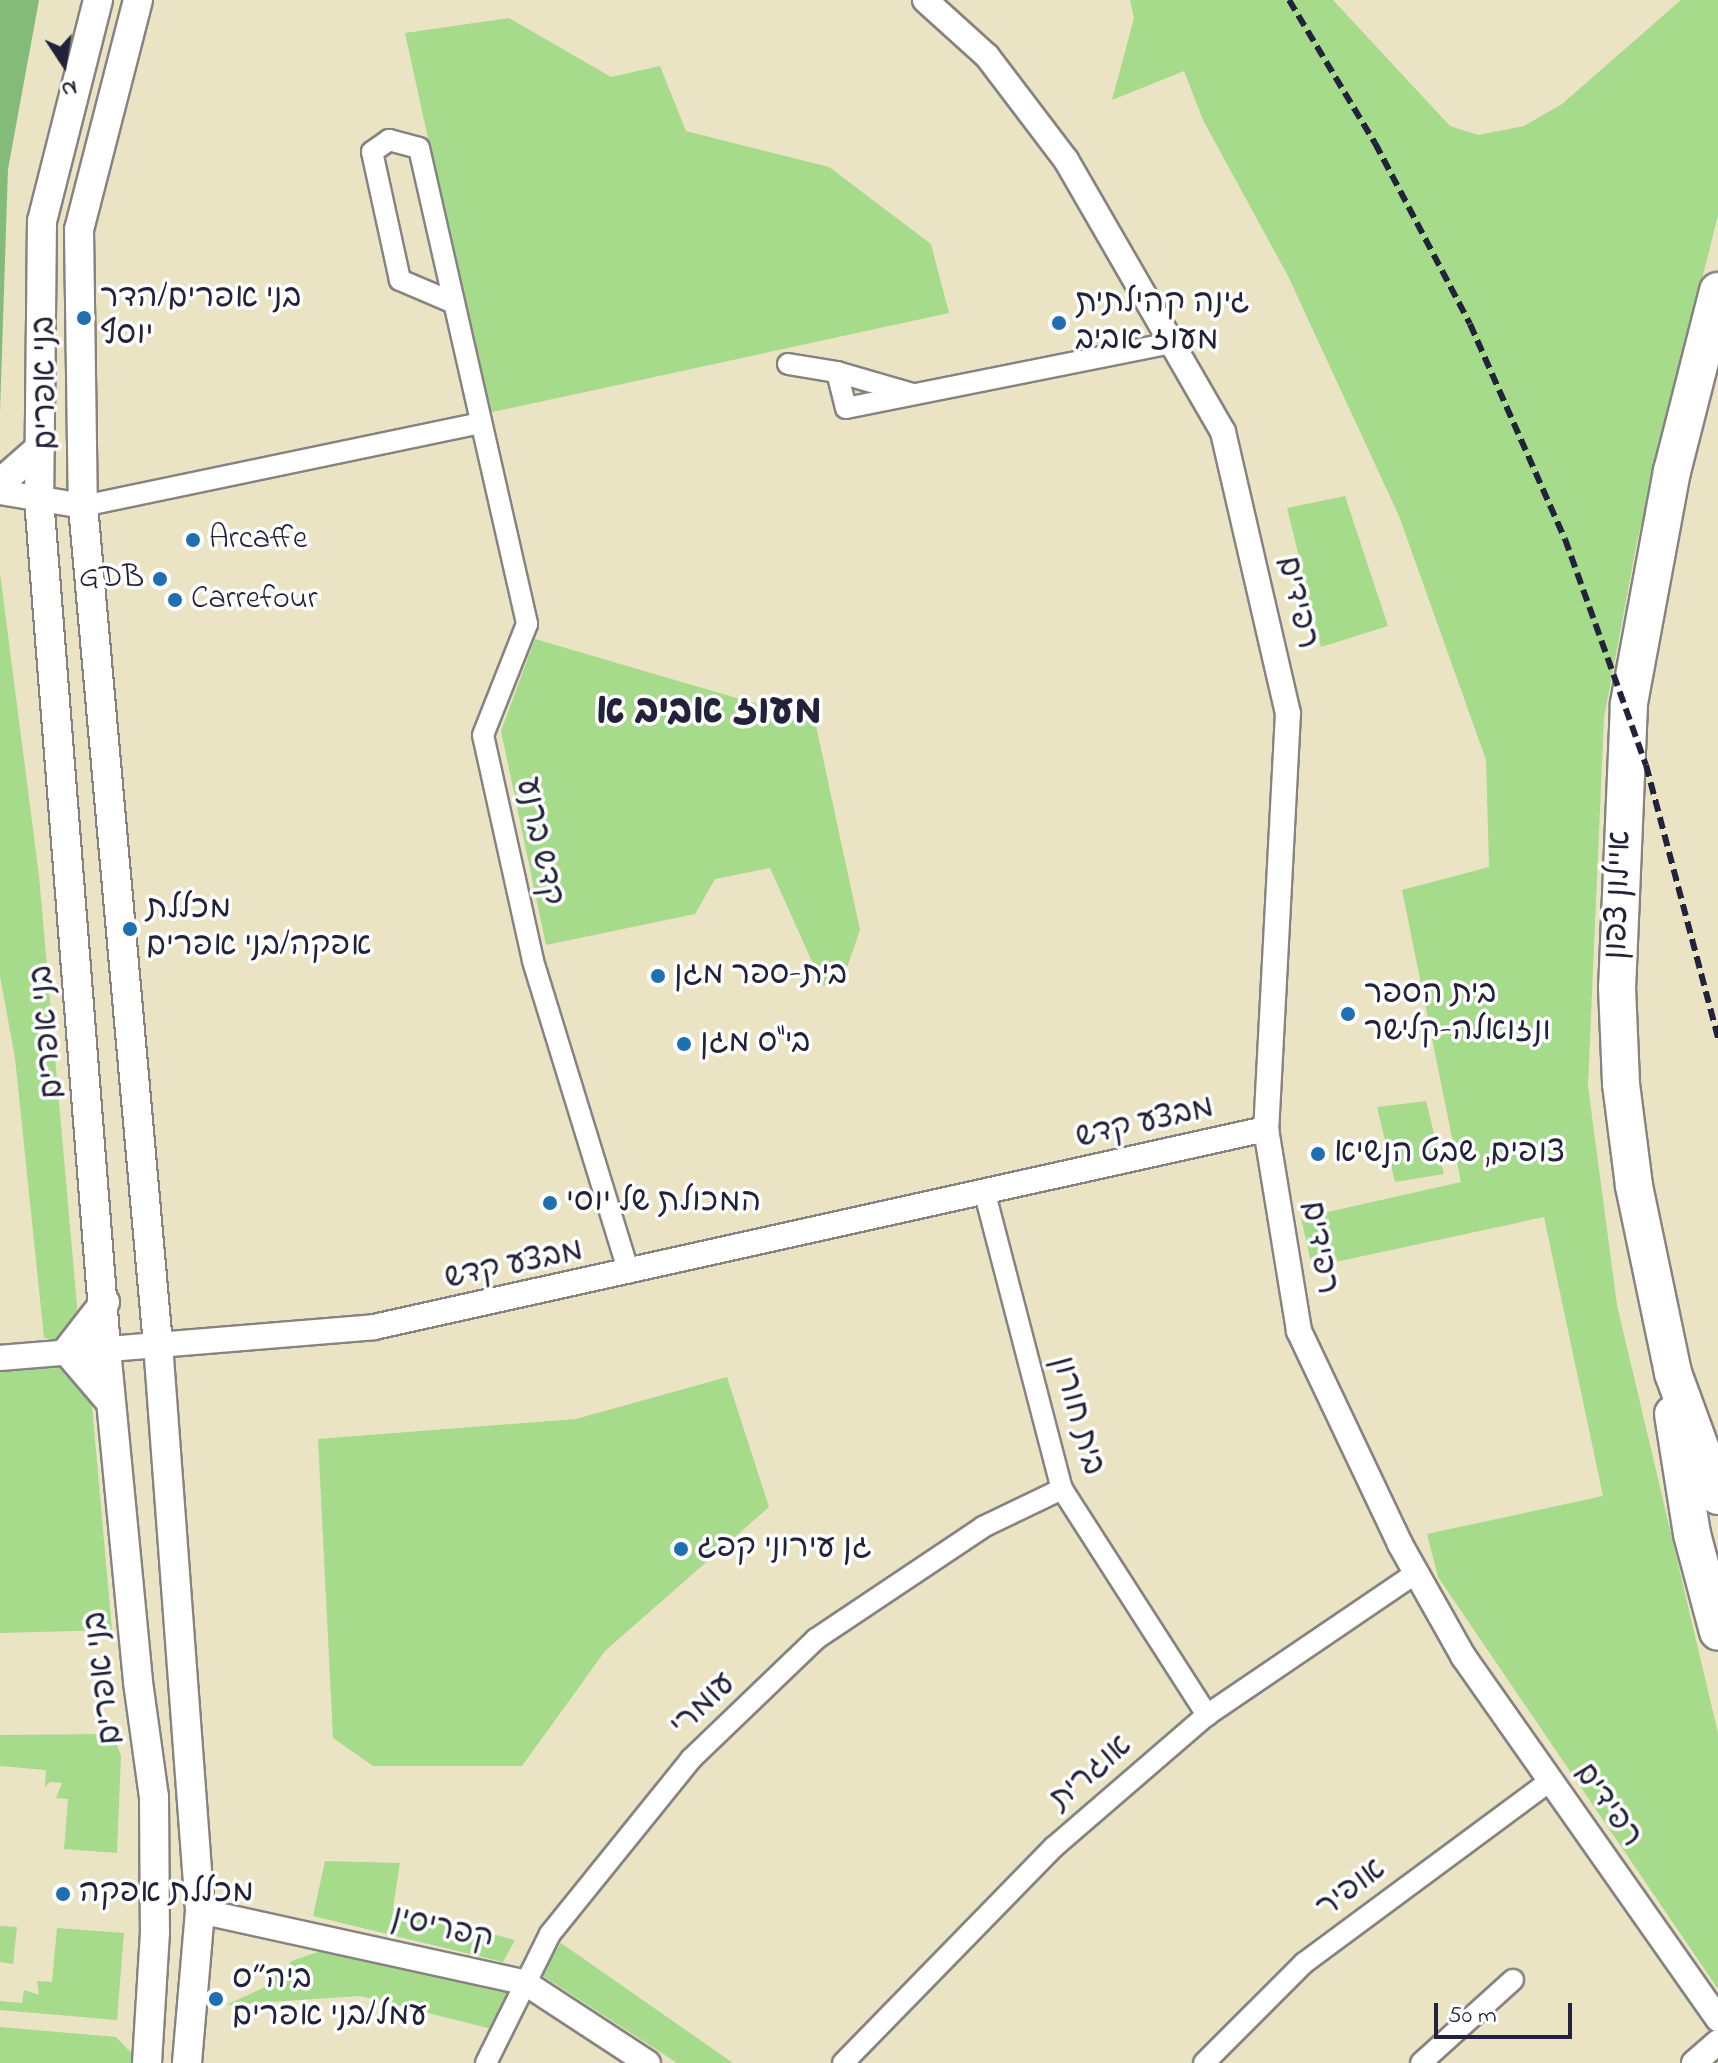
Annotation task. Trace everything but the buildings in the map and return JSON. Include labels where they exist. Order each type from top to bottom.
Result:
[{"type":"highway","name":"איילון צפון","points":[[1718,291],[1642,617],[1626,731],[1619,884],[1621,1084],[1634,1186],[1673,1373],[1718,1496]]},
{"type":"highway","points":[[1673,1373],[1672,1427],[1692,1534],[1718,1632]]},
{"type":"main road","name":"בני אפרים","points":[[98,0],[42,221],[39,499],[105,1302],[106,1349],[154,1797],[155,1932],[147,2063]]},
{"type":"main road","name":"בני אפרים","points":[[138,0],[79,230],[83,506],[158,1344],[200,1911],[187,2063]]},
{"type":"main road","points":[[0,483],[40,448]]},
{"type":"main road","points":[[105,1302],[67,1351],[99,1383],[111,1404]]},
{"type":"street","name":"רפידים","points":[[925,0],[987,56],[1066,160],[1223,432],[1288,713],[1266,1129],[1299,1331],[1416,1573],[1463,1656],[1718,2019]]},
{"type":"street","name":"קדש ברנע","points":[[454,303],[400,280],[372,152],[389,140],[419,148],[527,624],[483,735],[533,961],[629,1273]]},
{"type":"street","points":[[837,372],[846,408],[1171,343]]},
{"type":"street","points":[[788,364],[837,372],[913,394]]},
{"type":"street","points":[[0,492],[83,506],[479,423]]},
{"type":"street","name":"מבצע קדש","points":[[0,1358],[374,1327],[985,1194],[1266,1129]]},
{"type":"street","name":"בית חורון","points":[[985,1194],[1062,1489],[1207,1715]]},
{"type":"street","name":"עומרי","points":[[486,2063],[550,1934],[691,1759],[816,1639],[983,1527],[1062,1489]]},
{"type":"street","name":"אוגרית","points":[[843,2063],[1054,1847],[1207,1715],[1416,1573]]},
{"type":"street","name":"אופיר","points":[[1204,2063],[1304,1963],[1550,1781]]},
{"type":"street","name":"קפריסין","points":[[200,1911],[524,1982],[648,2063]]},
{"type":"street","points":[[1421,2063],[1513,1980]]},
{"type":"street","points":[[1694,2063],[1718,2042]]},
{"type":"green space","points":[[0,0],[39,0],[8,169],[0,412]]},
{"type":"green space","points":[[1130,0],[1333,0],[1450,126],[1478,135],[1524,126],[1562,104],[1681,0],[1718,0],[1718,215],[1637,542],[1604,718],[1588,1086],[1617,1305],[1718,1733],[1718,1989],[1438,1577],[1427,1534],[1603,1496],[1544,1217],[1312,1267],[1301,1218],[1461,1182],[1402,890],[1489,867],[1486,760],[1399,516],[1288,276],[1203,120],[1184,71],[1112,100],[1134,18]]},
{"type":"green space","points":[[509,18],[611,77],[660,66],[686,131],[829,167],[931,244],[949,313],[488,413],[405,33]]},
{"type":"green space","points":[[1345,496],[1388,626],[1321,647],[1287,508]]},
{"type":"green space","points":[[0,573],[39,876],[78,1317],[58,1340],[44,1338],[15,1058],[0,976]]},
{"type":"green space","points":[[535,639],[815,721],[860,930],[843,979],[823,986],[770,868],[715,879],[695,914],[546,945],[501,731]]},
{"type":"green space","points":[[1426,1101],[1444,1174],[1395,1182],[1377,1107]]},
{"type":"green space","points":[[60,1363],[89,1372],[112,1630],[0,1633],[0,1369]]},
{"type":"green space","points":[[727,1377],[769,1507],[605,1651],[522,1766],[373,1766],[333,1738],[318,1439],[576,1419]]},
{"type":"green space","points":[[104,1734],[116,1742],[121,1756],[117,1853],[64,1849],[68,1799],[56,1798],[62,1783],[50,1782],[45,1787],[46,1770],[0,1766],[0,1735]]},
{"type":"green space","points":[[325,1861],[400,1863],[393,1908],[515,1940],[503,1962],[313,1916]]},
{"type":"green space","points":[[0,1926],[17,1927],[13,1964],[0,1962]]},
{"type":"green space","points":[[57,1928],[124,1933],[117,2020],[0,2010],[0,2001],[22,2003],[24,1990],[39,1995],[37,1981],[52,1982]]},
{"type":"green space","points":[[561,1943],[733,2063],[677,2063],[540,1974]]},
{"type":"green space","points":[[335,1946],[510,1987],[492,2029],[360,1996],[226,2005],[263,1988],[292,1961]]},
{"type":"green space","points":[[0,2027],[116,2037],[133,2055],[132,2063],[0,2063]]},
{"type":"railway","points":[[1289,0],[1375,143],[1470,324],[1565,539],[1646,765],[1718,1038]]},
{"type":"place","name":"בני אפרים/הדר יוסף","points":[[84,318]]},
{"type":"place","name":"גינה קהילתית מעוז אביב","points":[[1059,323]]},
{"type":"place","name":"Arcaffe","points":[[193,540]]},
{"type":"place","name":"GDB","points":[[160,579]]},
{"type":"place","name":"Carrefour","points":[[175,600]]},
{"type":"place","name":"מכללת אפקה/בני אפרים","points":[[130,929]]},
{"type":"place","name":"בית-ספר מגן","points":[[658,976]]},
{"type":"place","name":"בית הספר ונזואלה-קלישר","points":[[1348,1014]]},
{"type":"place","name":"בי\"ס מגן","points":[[684,1044]]},
{"type":"place","name":"צופים, שבט הנשיא","points":[[1318,1154]]},
{"type":"place","name":"המכולת של יוסי","points":[[550,1203]]},
{"type":"place","name":"גן עירוני קפג","points":[[681,1549]]},
{"type":"place","name":"מכללת אפקה","points":[[63,1894]]},
{"type":"place","name":"ביה״ס עמל/בני אפרים","points":[[216,1999]]},
{"type":"district","name":"מעוז אביב א","points":[[709,713]]}]
